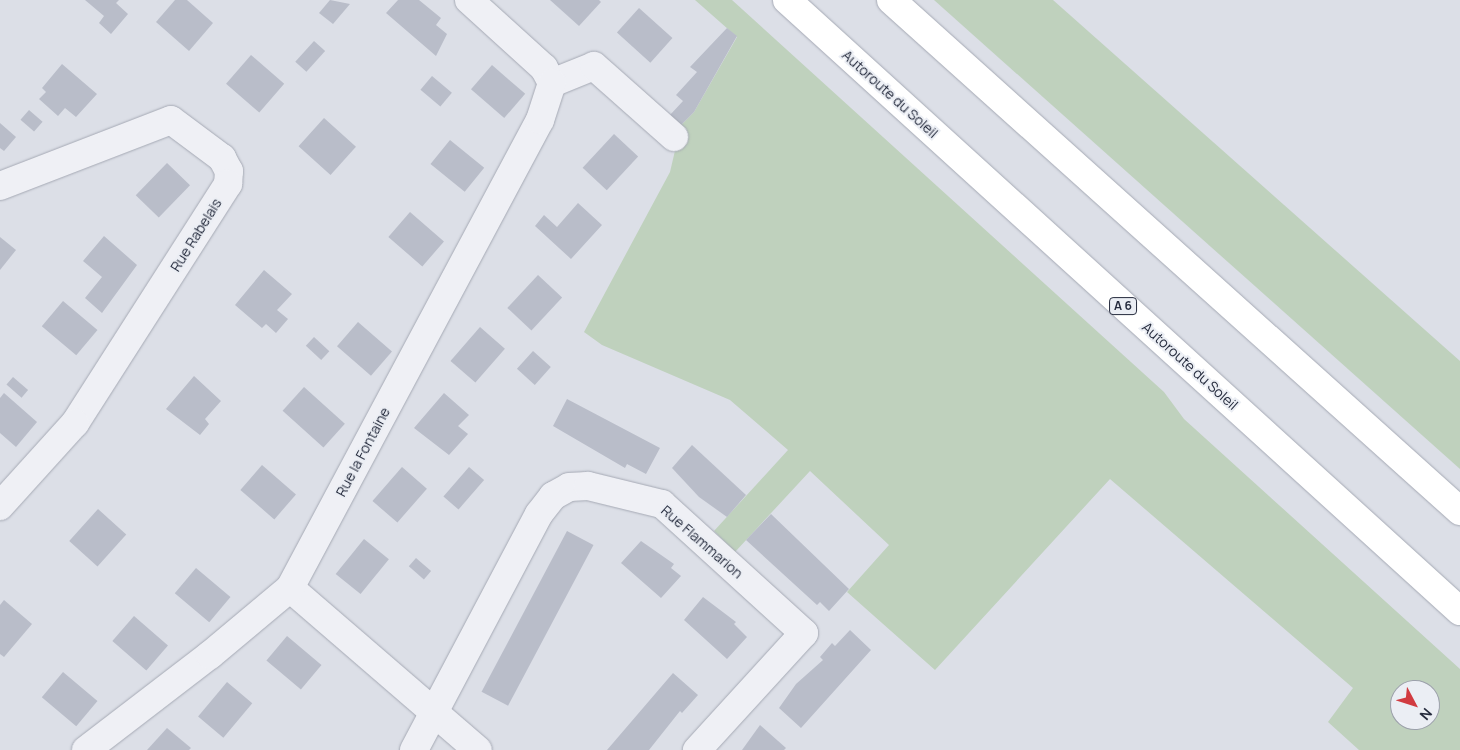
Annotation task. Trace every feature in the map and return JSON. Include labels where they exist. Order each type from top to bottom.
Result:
[{"type":"highway","name":"Autoroute du Soleil","points":[[787,0],[1460,611]]},
{"type":"highway","points":[[891,0],[1460,511]]},
{"type":"street","points":[[469,0],[544,68],[552,83],[594,66],[674,137]]},
{"type":"street","name":"Rue la Fontaine","points":[[86,750],[210,656],[290,588],[540,120],[552,83]]},
{"type":"street","name":"Rue Rabelais","points":[[0,186],[172,120],[222,158],[229,171],[228,184],[75,423],[0,506]]},
{"type":"street","name":"Rue Flammarion","points":[[434,712],[539,514],[553,496],[569,487],[588,486],[662,504],[804,632],[697,750]]},
{"type":"street","points":[[290,588],[478,750]]},
{"type":"street","points":[[414,750],[434,712]]},
{"type":"green space","points":[[695,0],[732,0],[1164,392],[1184,419],[1460,669],[1460,750],[1359,750],[1328,722],[1353,688],[1110,479],[935,670],[847,592],[889,545],[810,471],[735,552],[714,531],[788,450],[730,400],[602,345],[584,332],[670,172],[681,125],[694,112],[737,37]]},
{"type":"green space","points":[[934,0],[1053,0],[1460,361],[1460,469]]},
{"type":"building","points":[[85,0],[119,0],[116,3],[128,14],[111,34],[99,23],[104,16]]},
{"type":"building","points":[[175,0],[187,0],[213,23],[189,51],[156,22]]},
{"type":"building","points":[[330,0],[350,4],[333,24],[319,13]]},
{"type":"building","points":[[398,0],[419,0],[441,18],[436,25],[447,34],[436,56],[386,13]]},
{"type":"building","points":[[550,0],[599,0],[601,2],[579,26]]},
{"type":"building","points":[[639,8],[672,38],[650,63],[617,33]]},
{"type":"building","points":[[727,28],[737,36],[694,112],[681,125],[670,115],[683,101],[676,95],[697,72],[690,67]]},
{"type":"building","points":[[314,41],[325,51],[306,72],[295,62]]},
{"type":"building","points":[[251,55],[284,84],[259,113],[226,84]]},
{"type":"building","points":[[62,64],[97,94],[76,117],[65,108],[58,116],[39,99],[46,92],[42,88]]},
{"type":"building","points":[[492,65],[525,94],[504,118],[471,89]]},
{"type":"building","points":[[432,76],[452,93],[440,107],[420,90]]},
{"type":"building","points":[[29,110],[43,122],[34,132],[20,120]]},
{"type":"building","points":[[324,118],[356,147],[331,175],[299,146]]},
{"type":"building","points":[[0,123],[16,137],[4,151],[0,148]]},
{"type":"building","points":[[614,134],[638,157],[607,190],[583,168]]},
{"type":"building","points":[[450,140],[484,168],[465,192],[430,164]]},
{"type":"building","points":[[167,163],[190,185],[159,218],[136,195]]},
{"type":"building","points":[[578,203],[602,225],[571,259],[535,226],[544,215],[557,227]]},
{"type":"building","points":[[410,212],[444,242],[422,266],[388,237]]},
{"type":"building","points":[[104,236],[137,265],[102,313],[85,298],[102,277],[83,261]]},
{"type":"building","points":[[0,237],[16,250],[0,270]]},
{"type":"building","points":[[264,270],[292,294],[277,310],[288,319],[276,333],[266,324],[262,328],[235,305]]},
{"type":"building","points":[[538,275],[562,298],[531,330],[507,308]]},
{"type":"building","points":[[63,301],[97,330],[76,355],[42,326]]},
{"type":"building","points":[[358,322],[392,352],[371,376],[337,346]]},
{"type":"building","points":[[480,327],[505,349],[475,383],[450,361]]},
{"type":"building","points":[[314,337],[329,351],[321,360],[306,346]]},
{"type":"building","points":[[533,351],[551,367],[535,385],[517,369]]},
{"type":"building","points":[[194,376],[221,401],[205,419],[209,424],[200,435],[166,409]]},
{"type":"building","points":[[13,377],[28,390],[22,398],[6,385]]},
{"type":"building","points":[[304,387],[345,424],[323,448],[283,411]]},
{"type":"building","points":[[4,393],[37,422],[16,447],[0,433],[0,398]]},
{"type":"building","points":[[444,393],[469,415],[458,426],[468,434],[449,455],[414,428]]},
{"type":"building","points":[[567,399],[660,448],[646,474],[627,464],[625,468],[553,426]]},
{"type":"building","points":[[692,445],[746,495],[727,517],[699,497],[672,468]]},
{"type":"building","points":[[262,465],[296,495],[274,519],[240,490]]},
{"type":"building","points":[[402,467],[427,489],[397,523],[372,501]]},
{"type":"building","points":[[469,467],[484,480],[459,510],[443,496]]},
{"type":"building","points":[[98,509],[126,534],[97,566],[69,541]]},
{"type":"building","points":[[771,514],[849,589],[829,611],[820,602],[817,605],[746,540]]},
{"type":"building","points":[[567,531],[593,545],[508,706],[482,692]]},
{"type":"building","points":[[364,539],[389,559],[361,594],[336,574]]},
{"type":"building","points":[[641,541],[674,564],[671,568],[681,576],[661,598],[621,563]]},
{"type":"building","points":[[416,558],[431,571],[424,579],[409,566]]},
{"type":"building","points":[[196,568],[230,597],[209,622],[175,593]]},
{"type":"building","points":[[703,597],[736,622],[734,624],[747,637],[727,659],[684,620]]},
{"type":"building","points":[[4,600],[32,624],[4,657],[0,654],[0,605]]},
{"type":"building","points":[[134,616],[168,646],[146,670],[112,641]]},
{"type":"building","points":[[850,630],[871,650],[801,728],[779,708],[796,684],[823,660],[820,657],[832,643],[835,646]]},
{"type":"building","points":[[287,636],[321,665],[301,689],[266,661]]},
{"type":"building","points":[[63,672],[97,701],[76,726],[42,697]]},
{"type":"building","points":[[673,673],[698,695],[682,713],[680,711],[649,750],[607,750]]},
{"type":"building","points":[[227,682],[252,703],[223,738],[198,716]]},
{"type":"building","points":[[760,725],[786,748],[784,750],[742,750]]},
{"type":"building","points":[[167,728],[191,748],[189,750],[147,750]]}]
